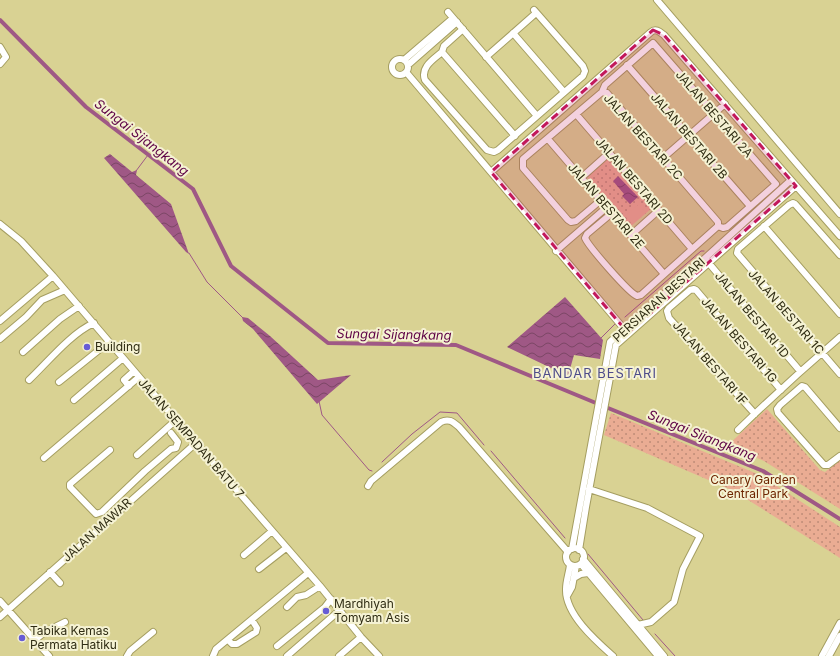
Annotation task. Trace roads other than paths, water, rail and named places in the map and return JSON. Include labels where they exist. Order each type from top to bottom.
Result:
[{"type":"street","points":[[658,0],[840,214]]},
{"type":"street","points":[[463,29],[444,46],[442,52],[425,67],[423,71],[425,80],[487,150],[494,152],[498,150],[583,76],[585,71],[584,66],[535,11],[513,33],[486,56]]},
{"type":"street","points":[[448,12],[537,116]]},
{"type":"street","points":[[406,62],[455,20]]},
{"type":"street","points":[[491,172],[653,30],[656,30],[664,35],[840,236]]},
{"type":"street","points":[[513,33],[564,92]]},
{"type":"street","name":"JALAN BESTARI 2A","points":[[627,65],[653,43],[776,184],[750,206]]},
{"type":"street","points":[[0,47],[6,57],[0,64]]},
{"type":"street","points":[[442,52],[515,136]]},
{"type":"street","points":[[400,59],[406,62],[408,69],[406,72],[400,75],[392,69],[394,62],[400,59]]},
{"type":"street","points":[[602,92],[606,85],[627,65]]},
{"type":"street","name":"JALAN BESTARI 2B","points":[[627,65],[750,206]]},
{"type":"street","points":[[406,72],[556,251],[626,331]]},
{"type":"street","name":"JALAN BESTARI 2C","points":[[600,200],[576,221],[572,222],[568,220],[523,168],[523,160],[602,92],[607,93],[718,222],[718,226]]},
{"type":"street","points":[[663,158],[725,104]]},
{"type":"street","name":"JALAN BESTARI 2D","points":[[576,114],[692,248]]},
{"type":"street","name":"JALAN BESTARI 2E","points":[[548,139],[664,274]]},
{"type":"street","points":[[581,178],[609,153]]},
{"type":"street","name":"PERSIARAN BESTARI","points":[[706,261],[791,180]]},
{"type":"street","name":"PERSIARAN BESTARI","points":[[570,550],[574,540],[603,399],[616,345],[626,331],[706,261],[796,186]]},
{"type":"street","points":[[840,255],[796,204],[789,204],[764,226],[840,314]]},
{"type":"street","points":[[612,213],[587,234],[585,238],[633,295],[637,296],[718,226],[723,228],[727,227],[750,206]]},
{"type":"street","points":[[556,251],[607,207]]},
{"type":"street","points":[[631,235],[659,210]]},
{"type":"street","name":"JALAN SEMPADAN BATU 7","points":[[0,224],[21,241],[53,276],[286,548],[332,599],[361,637],[379,656]]},
{"type":"street","name":"JALAN BESTARI 1C","points":[[764,226],[738,249],[738,256],[840,374]]},
{"type":"street","name":"JALAN BESTARI 1D","points":[[706,261],[800,371]]},
{"type":"street","points":[[0,321],[53,276]]},
{"type":"street","points":[[0,339],[26,317],[42,300],[65,290]]},
{"type":"street","name":"JALAN BESTARI 1F","points":[[696,290],[690,290],[667,311],[669,318],[754,414]]},
{"type":"street","name":"JALAN BESTARI 1G","points":[[696,290],[781,390]]},
{"type":"street","points":[[23,352],[60,319],[79,306]]},
{"type":"street","points":[[29,380],[68,341],[86,326],[94,323]]},
{"type":"street","points":[[738,430],[800,371],[840,337]]},
{"type":"street","points":[[59,382],[109,342]]},
{"type":"street","points":[[74,400],[123,358]]},
{"type":"street","points":[[129,386],[124,380],[134,371]]},
{"type":"street","points":[[44,458],[139,377]]},
{"type":"street","points":[[840,428],[805,387],[802,386],[777,409],[778,413],[824,465],[828,465],[840,456]]},
{"type":"street","name":"PERSIARAN BESTARI","points":[[579,550],[600,413]]},
{"type":"street","points":[[137,455],[176,420]]},
{"type":"street","points":[[368,486],[371,481],[441,422],[444,420],[451,420],[459,427],[558,541],[570,550],[579,550],[583,554],[577,563],[566,590],[570,607],[583,627],[613,656]]},
{"type":"street","points":[[110,450],[70,484],[70,487],[83,502],[98,514],[171,449],[176,448],[178,442],[171,433]]},
{"type":"street","name":"JALAN MAWAR","points":[[0,617],[196,443]]},
{"type":"street","points":[[137,478],[146,486]]},
{"type":"street","points":[[589,489],[648,508],[700,536],[683,569],[674,602],[651,622],[638,624]]},
{"type":"street","points":[[244,555],[272,531]]},
{"type":"street","points":[[558,541],[566,543],[574,540]]},
{"type":"street","points":[[259,569],[286,548]]},
{"type":"street","points":[[570,550],[566,560],[577,563],[588,573],[658,656]]},
{"type":"street","points":[[567,596],[571,590],[577,563]]},
{"type":"street","points":[[577,563],[638,624],[664,656]]},
{"type":"street","points":[[50,572],[60,583]]},
{"type":"street","points":[[213,655],[216,649],[308,573]]},
{"type":"street","points":[[574,578],[578,575],[588,573]]},
{"type":"street","points":[[287,607],[297,598],[306,595],[320,586]]},
{"type":"street","points":[[277,646],[325,607],[332,599]]},
{"type":"street","points":[[0,601],[47,654],[39,656]]},
{"type":"street","points":[[287,656],[340,610]]},
{"type":"street","points":[[228,640],[232,644],[237,644],[256,632],[257,628],[252,620]]},
{"type":"street","points":[[35,640],[45,632],[64,622]]},
{"type":"street","points":[[647,636],[651,622]]},
{"type":"street","points":[[822,656],[840,623]]},
{"type":"street","points":[[128,656],[130,651],[153,632]]},
{"type":"street","points":[[829,656],[840,636]]},
{"type":"street","points":[[339,656],[361,637]]},
{"type":"water","points":[[110,154],[132,172],[137,170],[136,175],[171,204],[189,254],[104,158]]},
{"type":"water","points":[[618,176],[638,197],[630,204],[622,196],[624,194],[613,181]]},
{"type":"water","points":[[565,297],[603,340],[600,359],[574,355],[568,376],[507,347]]},
{"type":"water","points":[[242,317],[248,318],[270,336],[318,380],[351,375],[317,404],[253,329],[243,321]]},
{"type":"waterway","name":"Sungai Sijangkang","points":[[0,20],[86,107],[193,189],[231,266],[328,343],[456,345],[763,471],[840,519]]},
{"type":"waterway","points":[[136,171],[148,155]]},
{"type":"waterway","points":[[625,317],[701,251],[704,251]]},
{"type":"waterway","points":[[189,253],[207,282],[243,318]]},
{"type":"waterway","points":[[601,338],[615,324]]},
{"type":"waterway","points":[[319,401],[322,415],[369,470],[372,471]]},
{"type":"waterway","points":[[382,462],[412,434],[440,412],[457,413],[484,445]]},
{"type":"waterway","points":[[491,451],[565,538]]},
{"type":"waterway","points":[[588,554],[643,620]]},
{"type":"waterway","points":[[655,634],[675,656]]},
{"type":"place","name":"Building","points":[[87,347]]},
{"type":"place","name":"Mardhiyah Tomyam Asis","points":[[326,611]]},
{"type":"place","name":"Tabika Kemas Permata Hatiku","points":[[22,638]]},
{"type":"district","name":"BANDAR BESTARI","points":[[595,373]]},
{"type":"park label","name":"Canary Garden Central Park","points":[[753,487]]}]
